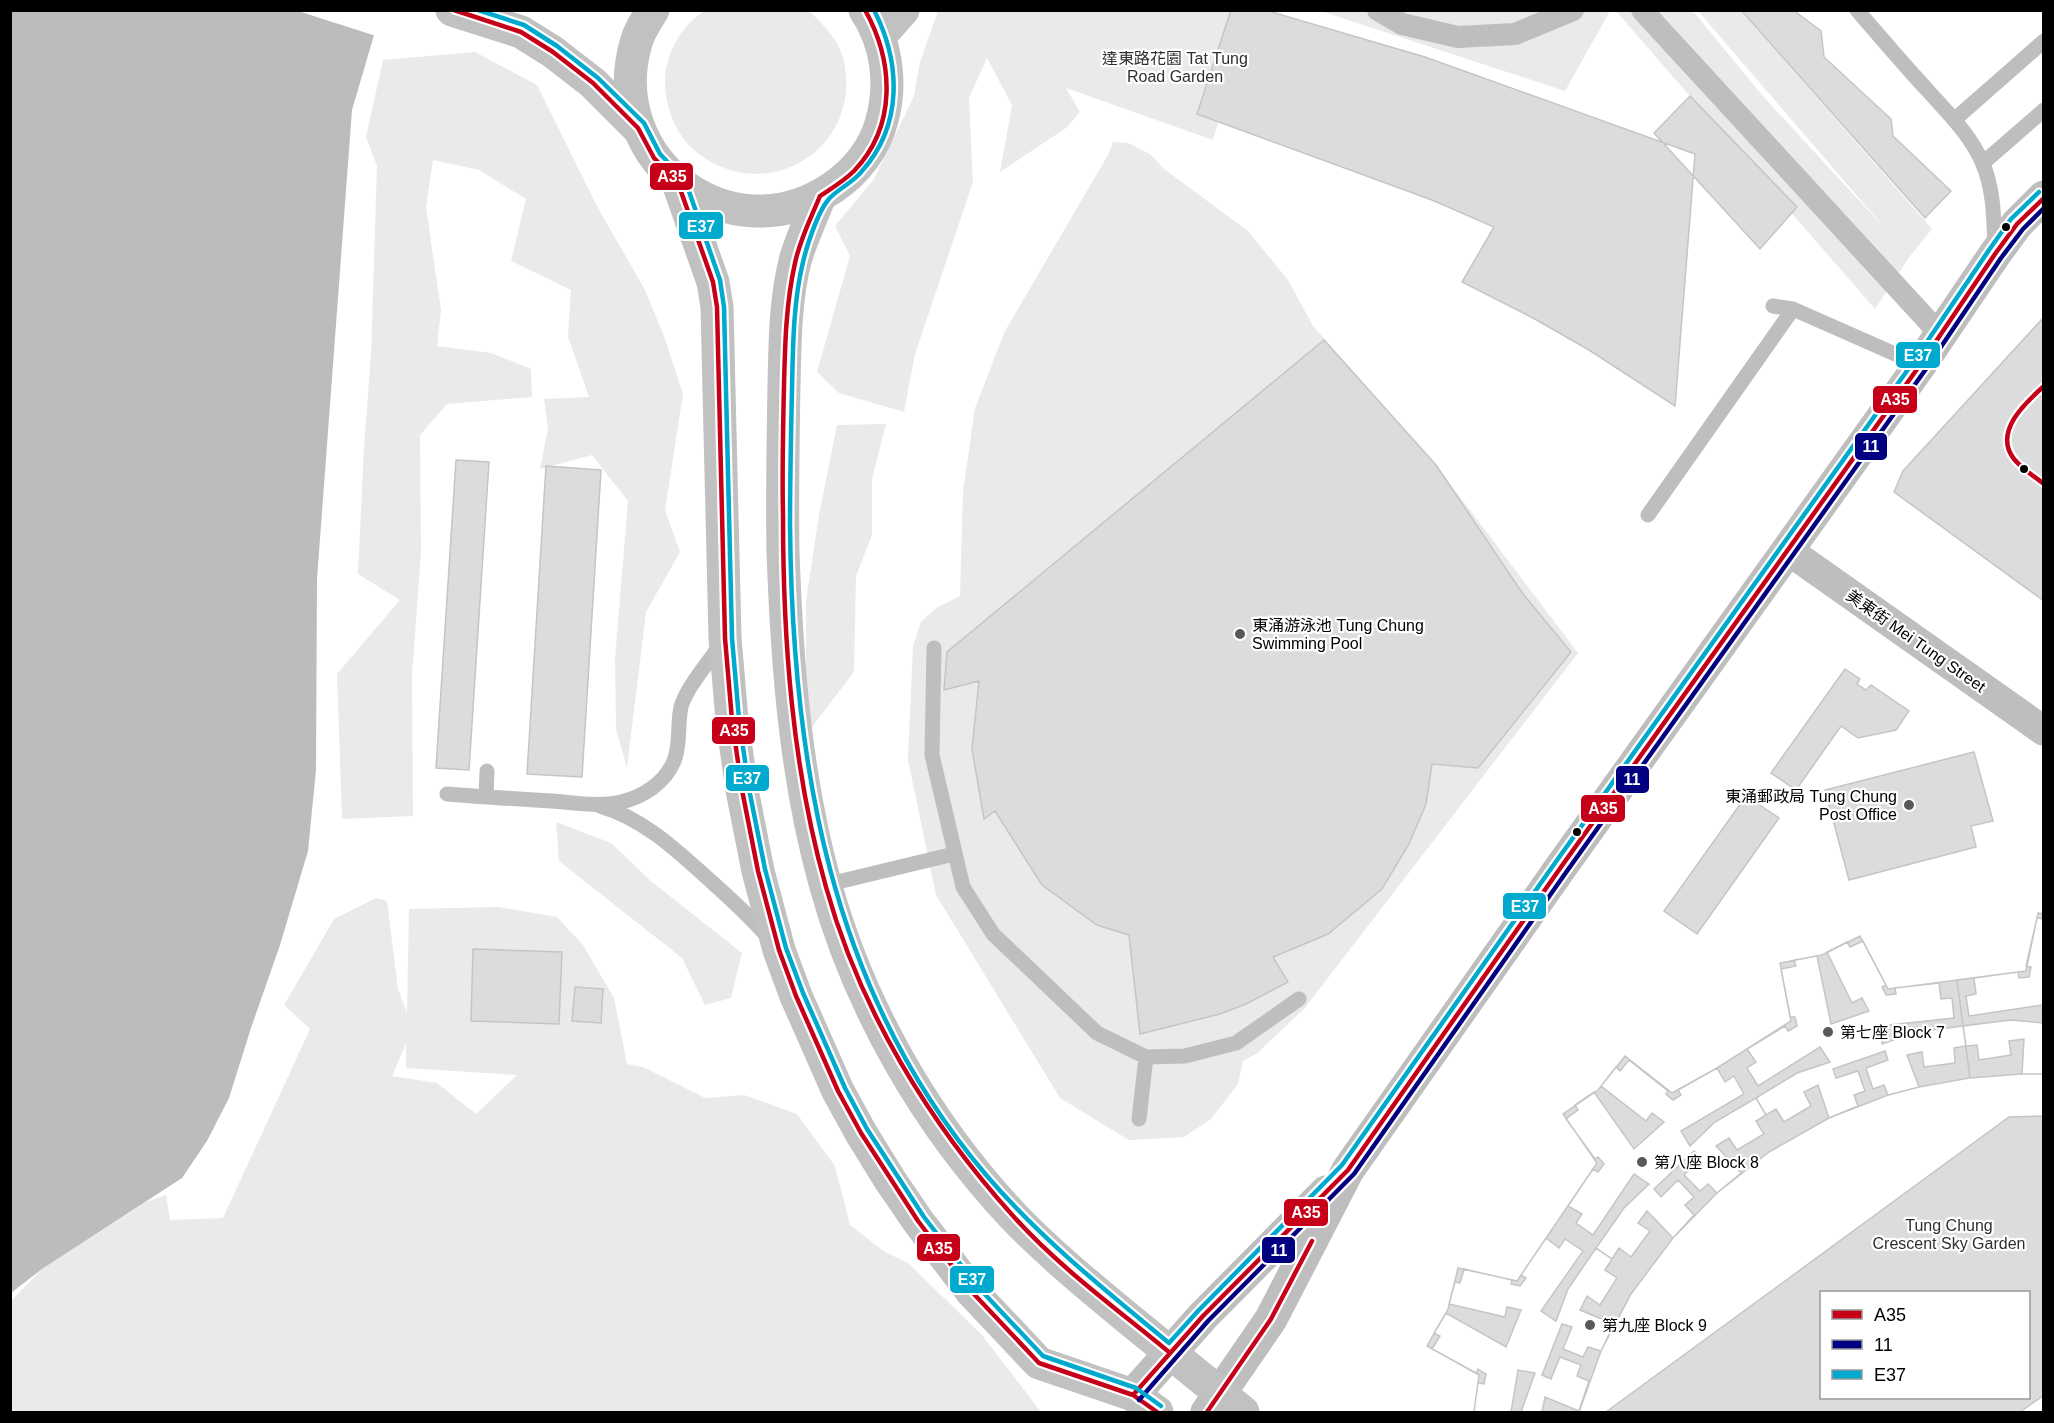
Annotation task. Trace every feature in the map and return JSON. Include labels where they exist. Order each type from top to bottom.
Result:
[{"type":"main road","points":[[452,10],[521,32],[553,52],[593,83],[638,128]]},
{"type":"main road","points":[[653,10],[636,42],[631,66],[631,98],[638,128],[654,158],[678,183],[699,196],[723,206],[747,211],[789,207],[820,196],[840,183],[856,167],[870,148],[880,127],[886,105],[888,76],[872,24],[903,10]]},
{"type":"main road","points":[[678,183],[713,282],[717,308],[725,638],[732,720],[742,790],[758,871],[779,950],[812,1033],[847,1108],[890,1180],[946,1260],[972,1292],[1039,1363],[1145,1404]]},
{"type":"main road","points":[[820,196],[795,261],[786,323],[782,493],[785,617],[802,774],[825,885],[843,940],[882,1029],[924,1102],[994,1194],[1046,1249],[1170,1353],[1224,1407]]},
{"type":"street","points":[[1378,10],[1402,24],[1458,37],[1515,34],[1573,10]]},
{"type":"street","points":[[1642,10],[1941,335]]},
{"type":"street","points":[[1224,1407],[1348,1170],[1561,867],[1724,641],[1738,617],[1789,551],[1995,254],[2043,197]]},
{"type":"street","name":"美東街 Mei Tung Street","points":[[1789,551],[2043,730]]},
{"type":"street","points":[[1145,1404],[1170,1353],[1203,1316],[1348,1170]]},
{"type":"lane","points":[[1857,10],[1954,120],[1983,163],[1993,213],[1995,254]]},
{"type":"lane","points":[[1954,120],[2043,41]]},
{"type":"lane","points":[[1983,163],[2043,110]]},
{"type":"lane","points":[[1773,306],[1793,309],[1920,365]]},
{"type":"lane","points":[[1648,515],[1793,309]]},
{"type":"lane","points":[[447,794],[594,804],[621,802],[639,796],[653,788],[674,762],[678,746],[681,707],[687,691],[725,638]]},
{"type":"lane","points":[[934,648],[932,755],[951,855],[963,887],[993,934],[1096,1034],[1146,1057],[1185,1056],[1236,1042],[1299,999]]},
{"type":"lane","points":[[486,797],[488,771]]},
{"type":"lane","points":[[594,804],[628,817],[665,841],[747,913],[779,950]]},
{"type":"lane","points":[[825,885],[951,855]]},
{"type":"lane","points":[[1139,1119],[1146,1057]]},
{"type":"green space","points":[[705,11],[809,11],[834,38],[843,58],[846,89],[840,117],[826,140],[807,158],[783,170],[756,174],[728,169],[700,155],[685,141],[675,124],[668,104],[665,84],[667,63],[671,52],[688,24]]},
{"type":"green space","name":"達東路花園 Tat Tung Road Garden","points":[[938,11],[1253,11],[1213,140],[1066,88],[1080,112],[1066,128],[1000,172],[1012,105],[987,58],[969,98],[973,182],[915,354],[904,412],[839,393],[817,372],[850,256],[835,226],[874,179],[914,96],[920,62]]},
{"type":"green space","points":[[1321,11],[1610,11],[1565,91]]},
{"type":"green space","points":[[1616,11],[1693,11],[1761,94],[1889,233],[1698,11],[1741,11],[1932,229],[1910,256],[1875,309]]},
{"type":"green space","points":[[475,52],[537,85],[598,208],[645,290],[664,336],[683,394],[665,510],[680,552],[646,612],[627,768],[616,729],[615,659],[628,501],[592,455],[540,469],[548,428],[544,399],[589,397],[568,337],[571,290],[511,261],[526,199],[479,170],[433,160],[426,207],[441,310],[437,346],[491,353],[531,369],[532,397],[447,404],[420,435],[421,552],[412,675],[413,816],[342,819],[337,674],[400,600],[358,574],[371,355],[377,166],[366,137],[383,60]]},
{"type":"green space","name":"東涌游泳池 Tung Chung Swimming Pool","points":[[1113,142],[1128,143],[1150,154],[1164,169],[1248,231],[1288,280],[1313,326],[1436,465],[1578,653],[1304,1009],[1256,1054],[1243,1061],[1238,1084],[1211,1119],[1184,1137],[1129,1140],[1060,1098],[936,895],[908,760],[913,646],[921,622],[936,608],[960,596],[963,492],[975,408],[1005,331],[1108,155]]},
{"type":"green space","points":[[886,424],[872,479],[872,535],[856,576],[854,672],[812,727],[806,692],[806,601],[819,515],[837,425]]},
{"type":"green space","points":[[556,822],[611,843],[652,882],[742,953],[731,998],[705,1005],[682,958],[559,861]]},
{"type":"green space","points":[[376,898],[387,901],[398,989],[407,1013],[409,909],[499,907],[557,917],[583,945],[614,998],[627,1064],[643,1067],[705,1098],[744,1095],[797,1114],[835,1166],[850,1225],[885,1252],[908,1263],[982,1335],[1041,1412],[11,1412],[10,1302],[42,1269],[146,1202],[166,1195],[170,1220],[223,1218],[310,1029],[284,1005],[334,919]],"holes":[[[406,1044],[406,1068],[517,1075],[476,1114],[437,1083],[392,1076]]]},
{"type":"shaded area","points":[[11,11],[384,11],[374,35],[352,110],[317,579],[316,770],[308,851],[280,945],[229,1098],[207,1141],[182,1178],[42,1269],[11,1293]]},
{"type":"pier","points":[[298,10],[387,10],[376,36],[298,11]]},
{"type":"building","points":[[1231,10],[1265,10],[1425,57],[1695,154],[1675,406],[1589,350],[1462,282],[1494,227],[1432,200],[1197,114]]},
{"type":"building","points":[[1741,10],[1793,10],[1821,31],[1824,57],[1891,119],[1893,136],[1951,191],[1925,218]]},
{"type":"building","points":[[1690,96],[1797,207],[1760,249],[1654,133]]},
{"type":"building","points":[[2044,317],[2044,601],[1894,492],[1903,471]]},
{"type":"building","points":[[1324,340],[1436,465],[1523,594],[1571,652],[1478,768],[1432,764],[1426,804],[1409,844],[1382,889],[1328,934],[1273,957],[1288,982],[1246,1004],[1220,1014],[1140,1034],[1129,935],[1097,925],[1042,885],[995,811],[984,819],[972,749],[979,681],[944,690],[947,652]]},
{"type":"building","points":[[456,460],[489,462],[469,770],[436,768]]},
{"type":"building","points":[[546,466],[601,470],[582,777],[527,774]]},
{"type":"building","points":[[1845,669],[1860,679],[1857,684],[1866,690],[1871,685],[1909,711],[1896,730],[1858,738],[1841,726],[1796,790],[1771,773]]},
{"type":"building","name":"東涌郵政局 Tung Chung Post Office","points":[[1974,752],[1993,821],[1971,826],[1976,847],[1849,880],[1825,790]]},
{"type":"building","points":[[1746,796],[1779,818],[1697,934],[1664,911]]},
{"type":"building","points":[[2038,913],[2044,914],[2044,1074],[1970,1078],[1957,980],[2026,971]]},
{"type":"building","points":[[2037,918],[2044,919],[2044,1014],[2042,1005],[1969,1016],[1966,996],[1976,994],[1974,978],[2018,972],[2019,978],[2029,977],[2031,967],[2026,966]]},
{"type":"building","points":[[1860,936],[1888,989],[1957,980],[1970,1078],[1888,1095],[1829,1118],[1769,1152],[1717,1193],[1673,1238],[1631,1294],[1601,1351],[1579,1412],[1474,1412],[1479,1375],[1427,1346],[1448,1309],[1458,1268],[1517,1281],[1597,1163],[1563,1114],[1598,1090],[1625,1056],[1672,1093],[1717,1068],[1791,1021],[1780,963],[1822,955]]},
{"type":"building","name":"第七座 Block 7","points":[[1863,941],[1886,985],[1882,987],[1886,995],[1896,994],[1895,988],[1939,983],[1941,999],[1952,998],[1954,1018],[1880,1026],[1882,1044],[1916,1032],[1963,1026],[1966,1046],[1954,1048],[1955,1063],[1924,1067],[1922,1052],[1907,1055],[1919,1087],[1888,1095],[1884,1085],[1873,1089],[1866,1068],[1888,1060],[1885,1051],[1833,1069],[1836,1078],[1858,1071],[1865,1091],[1854,1095],[1858,1106],[1829,1118],[1818,1085],[1804,1092],[1811,1106],[1784,1122],[1776,1109],[1766,1115],[1756,1098],[1797,1073],[1830,1062],[1820,1047],[1758,1086],[1747,1068],[1756,1062],[1747,1049],[1785,1026],[1788,1031],[1797,1026],[1795,1017],[1790,1017],[1781,969],[1796,966],[1794,960],[1817,956],[1831,1024],[1869,1011],[1862,998],[1852,1003],[1827,952],[1847,942],[1850,947]]},
{"type":"building","points":[[473,949],[562,952],[559,1024],[471,1021]]},
{"type":"building","points":[[575,987],[603,989],[601,1023],[572,1021]]},
{"type":"building","points":[[2010,1020],[2044,1023],[2044,1074],[2022,1074],[2024,1039],[2009,1041],[2011,1055],[1979,1060],[1977,1045],[1966,1046],[1963,1026]]},
{"type":"building","name":"第八座 Block 8","points":[[1629,1060],[1668,1091],[1666,1094],[1673,1100],[1681,1095],[1678,1090],[1717,1068],[1725,1082],[1734,1076],[1744,1094],[1681,1131],[1690,1146],[1715,1122],[1756,1098],[1766,1115],[1756,1121],[1764,1134],[1737,1150],[1729,1138],[1716,1146],[1741,1173],[1717,1193],[1708,1184],[1700,1191],[1684,1175],[1701,1159],[1694,1151],[1654,1189],[1661,1197],[1678,1180],[1694,1197],[1685,1205],[1694,1215],[1673,1238],[1647,1211],[1638,1223],[1650,1231],[1631,1257],[1619,1248],[1612,1259],[1596,1248],[1624,1208],[1649,1184],[1634,1174],[1593,1235],[1576,1223],[1582,1214],[1568,1206],[1593,1169],[1598,1172],[1604,1164],[1598,1157],[1595,1159],[1566,1119],[1578,1110],[1575,1105],[1594,1092],[1634,1149],[1664,1122],[1652,1113],[1646,1121],[1601,1086],[1616,1067],[1620,1071]]},
{"type":"building","name":"Tung Chung Crescent Sky Garden","points":[[2044,1116],[2044,1395],[2020,1412],[1606,1412],[2009,1117]]},
{"type":"building","name":"第九座 Block 9","points":[[1546,1238],[1559,1248],[1565,1239],[1583,1251],[1541,1311],[1556,1321],[1568,1289],[1596,1248],[1612,1259],[1605,1270],[1617,1278],[1600,1305],[1587,1296],[1580,1310],[1614,1324],[1601,1351],[1588,1347],[1583,1357],[1563,1349],[1572,1327],[1562,1324],[1542,1375],[1551,1379],[1560,1357],[1581,1365],[1577,1376],[1589,1381],[1579,1411],[1545,1397],[1542,1412],[1521,1412],[1535,1373],[1518,1370],[1511,1412],[1474,1412],[1478,1383],[1484,1384],[1486,1374],[1478,1369],[1476,1373],[1432,1349],[1440,1336],[1434,1333],[1446,1313],[1506,1347],[1521,1310],[1507,1307],[1505,1317],[1449,1304],[1455,1282],[1460,1283],[1464,1269],[1512,1280],[1511,1284],[1520,1286],[1526,1278],[1521,1275]]},
{"type":"transit line","name":"A35","points":[[454,10],[521,32],[553,52],[593,83],[638,128],[654,158],[678,183],[713,282],[717,307],[725,638],[732,720],[742,790],[758,871],[779,950],[796,996],[838,1091],[861,1133],[918,1221],[972,1292],[1039,1363],[1133,1395],[1157,1412]]},
{"type":"transit line","name":"E37","points":[[478,10],[524,25],[557,46],[598,78],[644,123],[660,154],[685,180],[720,280],[724,307],[732,638],[739,719],[749,789],[765,869],[786,948],[803,993],[845,1088],[867,1129],[924,1217],[978,1287],[1043,1356],[1136,1388],[1161,1406]]},
{"type":"transit line","name":"A35","points":[[820,196],[854,171],[868,153],[878,134],[884,114],[887,93],[886,72],[875,30],[865,10]]},
{"type":"transit line","name":"E37","points":[[874,10],[883,30],[893,72],[894,93],[891,114],[885,134],[875,153],[858,175],[828,200],[816,221],[800,278],[793,341],[790,507],[793,612],[799,699],[812,785],[830,869],[856,951],[890,1029],[933,1105],[987,1176],[1029,1221],[1074,1263],[1169,1343],[1342,1165],[1914,361],[2011,219],[2039,192]]},
{"type":"transit line","name":"A35","points":[[820,196],[795,263],[786,324],[783,562],[788,656],[797,749],[814,842],[826,887],[840,933],[878,1021],[926,1104],[954,1143],[1014,1217],[1050,1254],[1170,1353]]},
{"type":"transit line","name":"A35","points":[[1133,1395],[1203,1316],[1348,1170],[1561,867],[1920,365],[1995,254],[2017,224],[2044,198]]},
{"type":"transit line","name":"11","points":[[1139,1400],[1208,1321],[1354,1174],[1567,871],[1926,369],[2001,258],[2023,229],[2044,208]]},
{"type":"transit line","name":"A35","points":[[2044,386],[2014,419],[2007,439],[2008,449],[2014,459],[2044,484]]},
{"type":"transit line","name":"A35","points":[[1207,1412],[1271,1319],[1312,1241]]},
{"type":"place","name":"東涌游泳池 Tung Chung Swimming Pool","points":[[1240,634]]},
{"type":"place","name":"東涌郵政局 Tung Chung Post Office","points":[[1909,805]]},
{"type":"place","name":"第七座 Block 7","points":[[1828,1032]]},
{"type":"place","name":"第八座 Block 8","points":[[1642,1162]]},
{"type":"place","name":"第九座 Block 9","points":[[1590,1325]]}]
